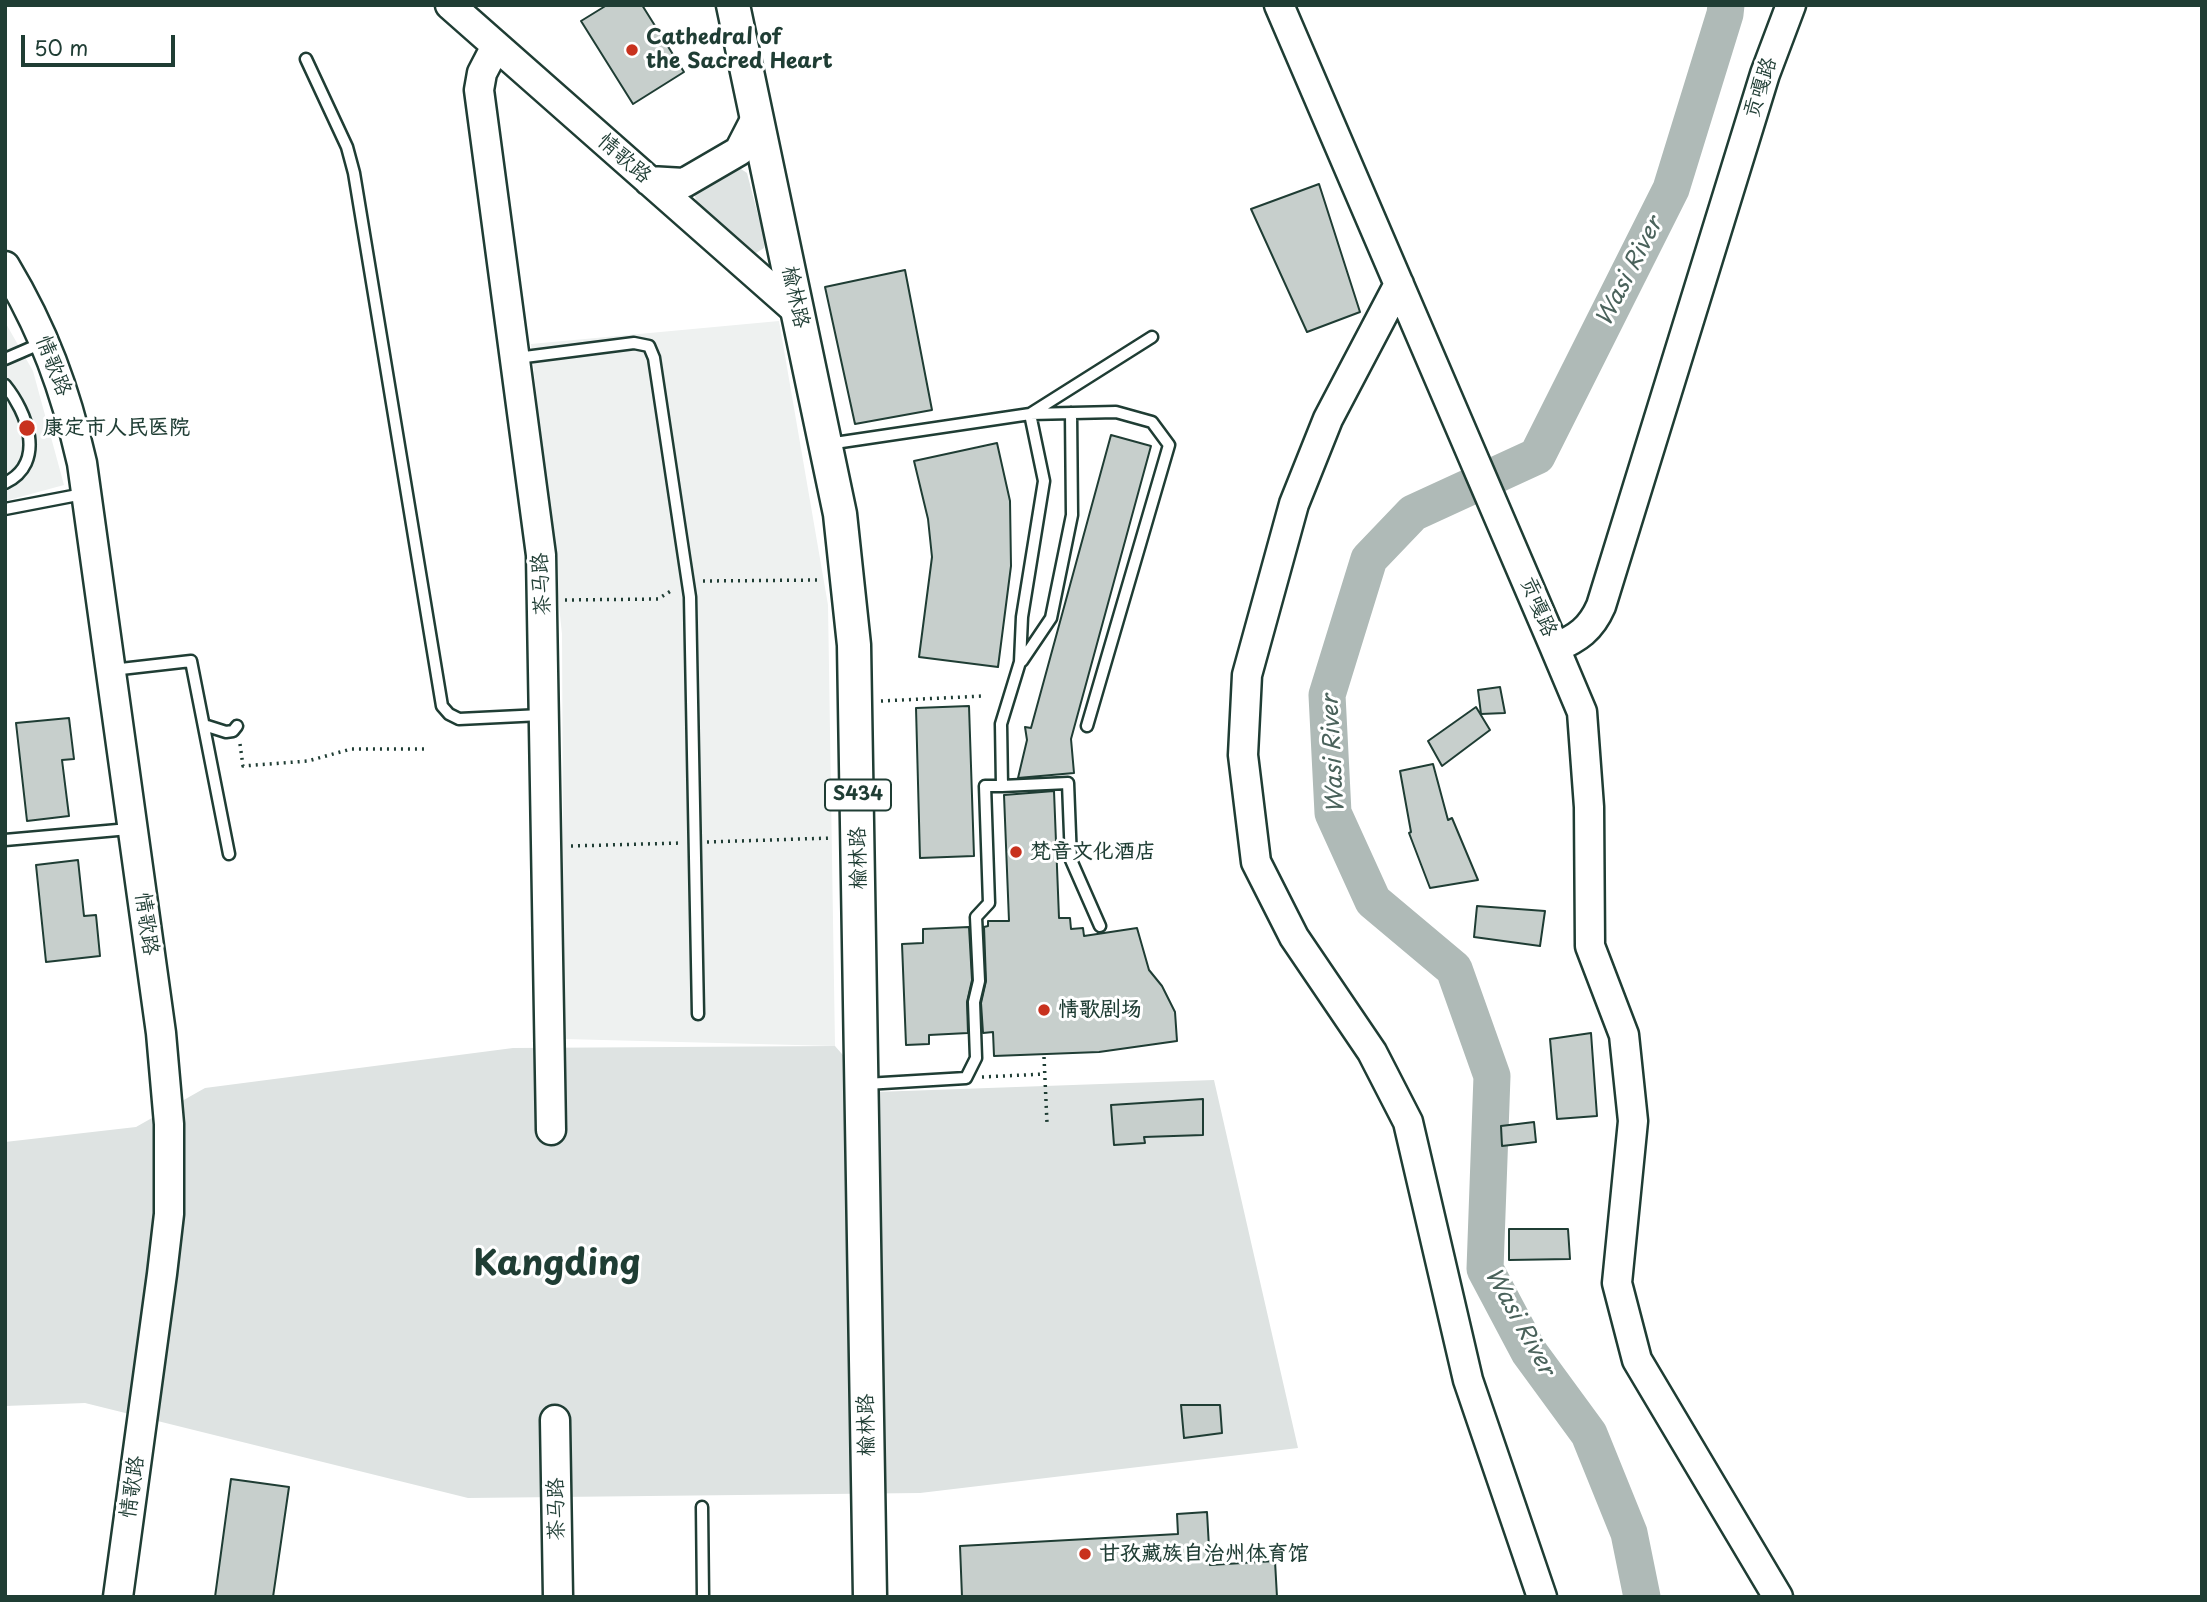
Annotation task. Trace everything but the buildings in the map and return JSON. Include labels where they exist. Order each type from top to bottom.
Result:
[{"type":"main road","name":"榆林路","points":[[733,5],[826,445],[839,514],[854,645],[870,1597]]},
{"type":"street","name":"情歌路","points":[[450,5],[798,312]]},
{"type":"street","name":"贡嘎路","points":[[1279,5],[1555,648],[1585,632],[1601,606],[1765,74],[1791,5]]},
{"type":"street","name":"茶马路","points":[[496,46],[482,73],[480,98],[537,517],[543,600],[551,1130]]},
{"type":"street","points":[[649,181],[684,183],[739,152],[757,116]]},
{"type":"street","name":"情歌路","points":[[5,266],[46,341],[61,381],[87,493],[165,1063],[170,1184],[163,1274],[118,1597]]},
{"type":"street","points":[[1399,284],[1328,419],[1294,504],[1247,675],[1243,755],[1256,862],[1294,937],[1372,1052],[1408,1122],[1468,1380],[1542,1597]]},
{"type":"street","points":[[1555,648],[1582,712],[1589,807],[1590,946],[1624,1035],[1633,1121],[1617,1283],[1637,1360],[1778,1597]]},
{"type":"street","name":"茶马路","points":[[555,1420],[558,1597]]},
{"type":"lane","points":[[306,58],[352,160],[442,706],[449,714],[459,719],[545,715]]},
{"type":"lane","points":[[1030,414],[1152,337]]},
{"type":"lane","points":[[5,359],[46,341]]},
{"type":"lane","points":[[515,358],[634,343],[649,346],[652,352],[689,588],[698,1014]]},
{"type":"lane","points":[[5,385],[19,403],[30,442],[25,465],[16,476],[5,483]]},
{"type":"lane","points":[[826,445],[1030,414],[1116,412],[1152,422],[1169,445],[1087,726]]},
{"type":"lane","points":[[1020,662],[1051,618],[1072,515],[1071,413]]},
{"type":"lane","points":[[1002,786],[1001,724],[1020,662],[1022,617],[1044,481],[1030,414]]},
{"type":"lane","points":[[5,509],[87,493]]},
{"type":"lane","points":[[111,670],[191,661],[229,854]]},
{"type":"lane","points":[[204,725],[226,732],[233,731],[237,726]]},
{"type":"lane","points":[[862,1085],[965,1078],[976,1058],[974,1002],[979,981],[976,917],[989,903],[985,786],[1068,783],[1071,860],[1100,926]]},
{"type":"lane","points":[[5,840],[133,828]]},
{"type":"lane","points":[[702,1507],[703,1597]]},
{"type":"path","points":[[730,582],[848,579]]},
{"type":"path","points":[[543,600],[659,599]]},
{"type":"path","points":[[856,702],[983,696]]},
{"type":"path","points":[[237,726],[243,766],[308,761],[351,749],[426,749]]},
{"type":"path","points":[[742,841],[859,838]]},
{"type":"path","points":[[547,847],[649,844]]},
{"type":"path","points":[[1044,1057],[1047,1123]]},
{"type":"path","points":[[965,1078],[1045,1074]]},
{"type":"shaded area","points":[[738,167],[747,173],[765,242],[764,248],[756,253],[697,205],[694,192]]},
{"type":"shaded area","points":[[779,321],[828,605],[835,1046],[564,1039],[562,634],[531,344]]},
{"type":"shaded area","name":"康定市人民医院","points":[[5,322],[33,371],[64,485],[5,501]]},
{"type":"shaded area","points":[[835,1046],[875,1092],[1214,1080],[1298,1448],[920,1493],[468,1498],[85,1403],[5,1406],[5,1142],[136,1127],[205,1088],[513,1048]]},
{"type":"waterway","name":"Wasi River","points":[[1642,1597],[1629,1533],[1589,1434],[1529,1352],[1485,1269],[1492,1076],[1454,969],[1373,901],[1333,813],[1327,695],[1369,559],[1413,513],[1537,456],[1671,189],[1726,5]]},
{"type":"place","name":"Cathedral of the Sacred Heart","points":[[632,50]]},
{"type":"place","name":"康定市人民医院","points":[[27,428]]},
{"type":"place","name":"梵音文化酒店","points":[[1016,852]]},
{"type":"place","name":"情歌剧场","points":[[1044,1010]]},
{"type":"place","name":"甘孜藏族自治州体育馆","points":[[1085,1554]]},
{"type":"district","name":"Kangding","points":[[557,1265]]}]
